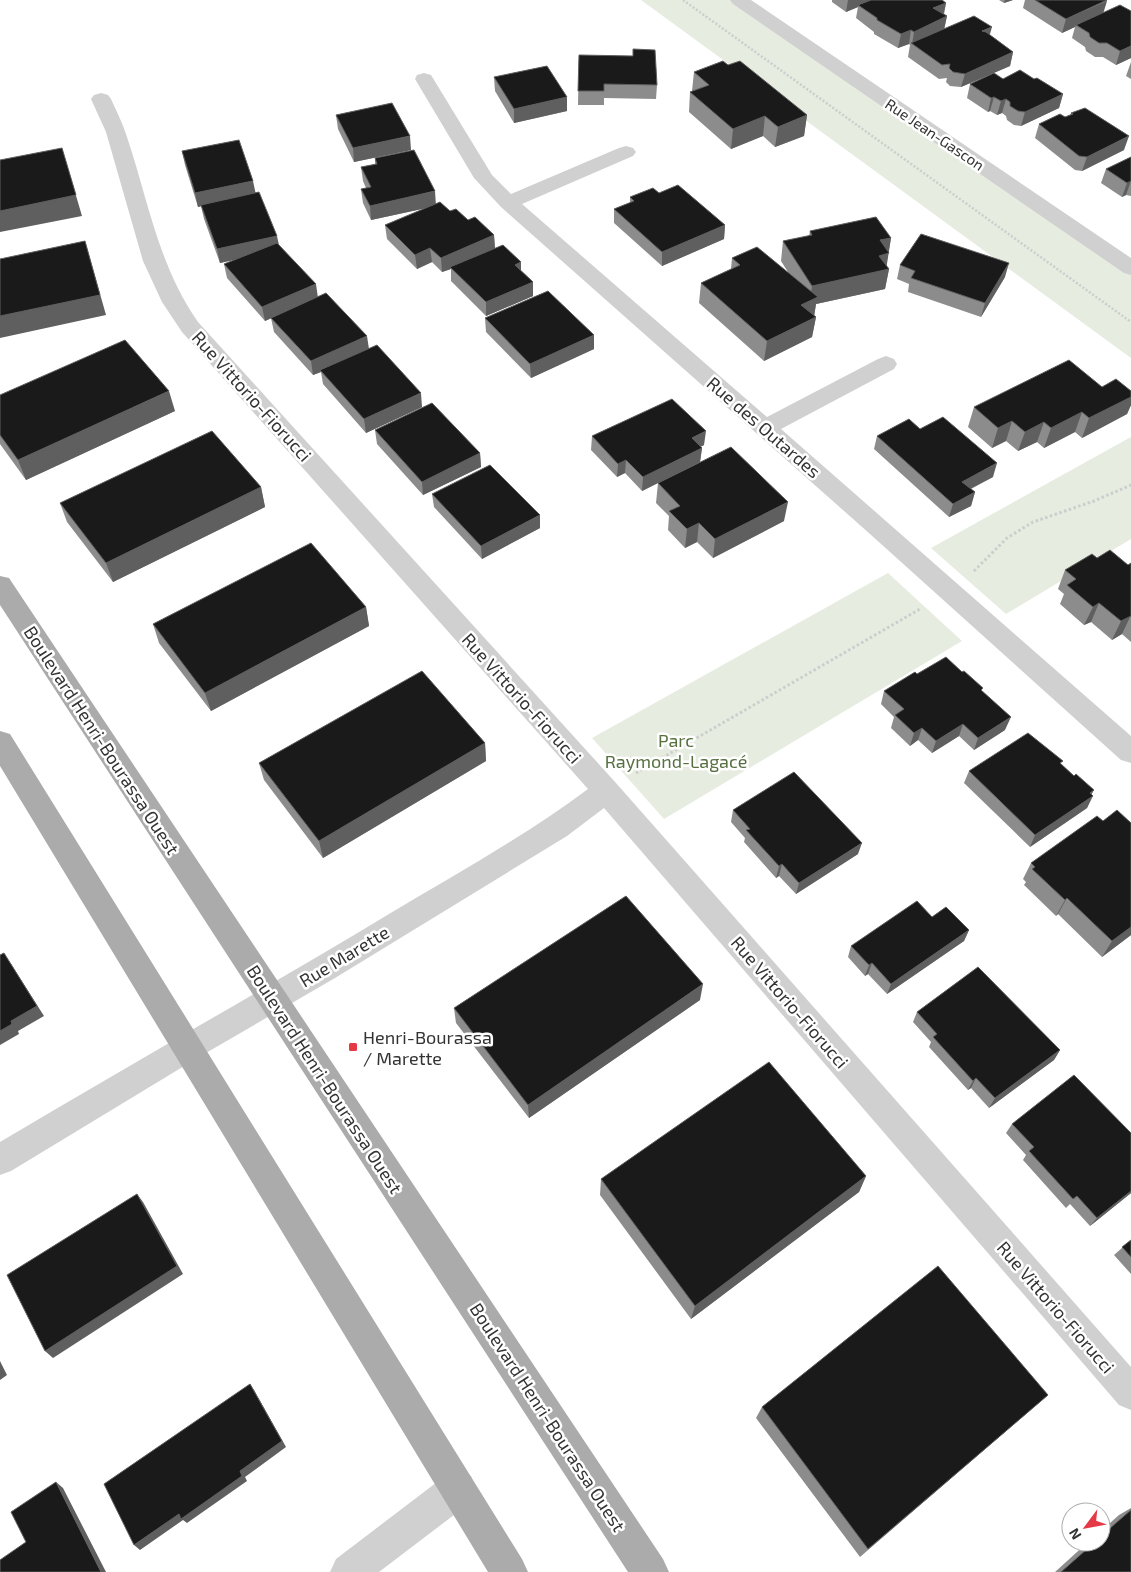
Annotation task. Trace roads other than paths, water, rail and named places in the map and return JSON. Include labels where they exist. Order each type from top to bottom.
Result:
[{"type":"main road","name":"Boulevard Henri-Bourassa Ouest","points":[[0,585],[650,1572]]},
{"type":"main road","points":[[0,742],[509,1572]]},
{"type":"street","name":"Rue Jean-Gascon","points":[[739,0],[1131,268]]},
{"type":"street","name":"Rue des Outardes","points":[[424,79],[484,178],[508,203],[1131,752]]},
{"type":"street","name":"Rue Vittorio-Fiorucci","points":[[100,99],[116,132],[154,261],[174,302],[190,327],[606,791],[1131,1393]]},
{"type":"street","points":[[508,203],[626,152]]},
{"type":"street","points":[[765,428],[886,364]]},
{"type":"street","name":"Rue Marette","points":[[0,1160],[557,828],[606,791]]},
{"type":"street","points":[[348,1572],[458,1489]]},
{"type":"place","name":"Henri-Bourassa / Marette","points":[[353,1047]]},
{"type":"park label","name":"Parc Raymond-Lagacé","points":[[676,750]]}]
